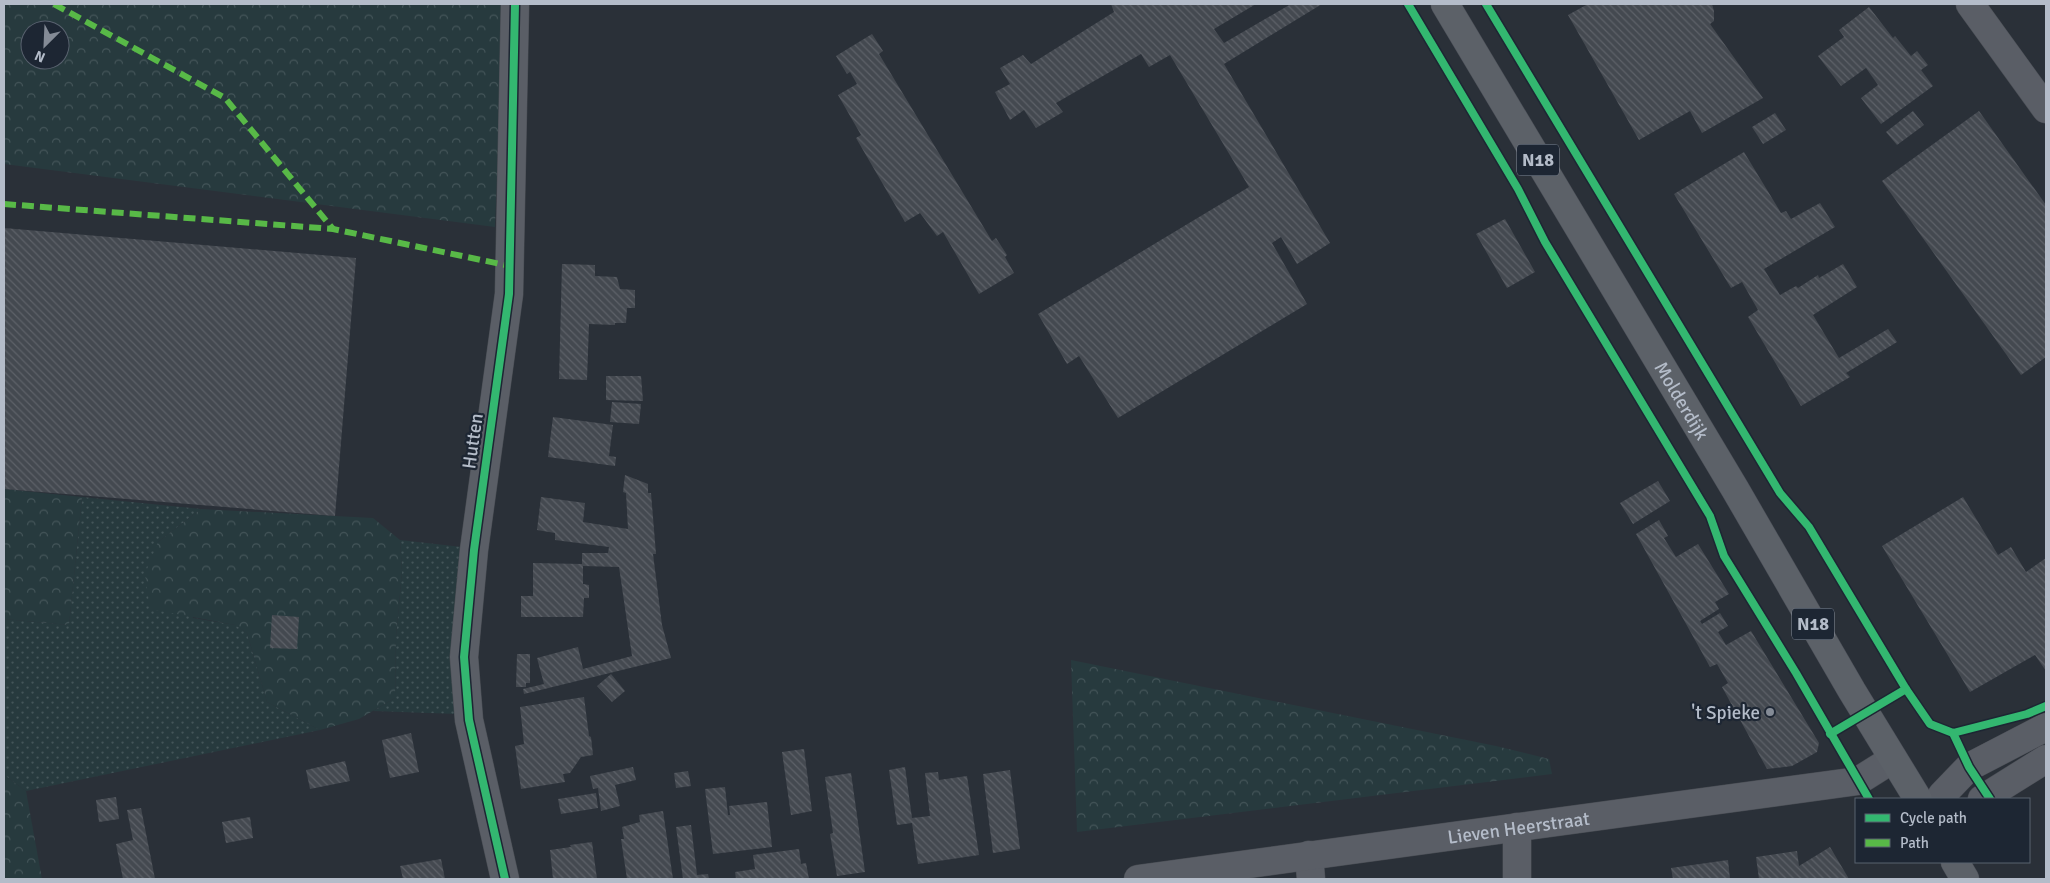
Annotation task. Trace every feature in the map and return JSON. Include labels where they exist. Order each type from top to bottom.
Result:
[{"type":"main road","name":"Molderdijk","points":[[1445,4],[1917,798]]},
{"type":"main road","points":[[1956,863],[1965,879]]},
{"type":"street","name":"Hutten","points":[[505,879],[469,720],[464,657],[474,550],[509,294],[515,4]]},
{"type":"street","points":[[1970,4],[2046,109]]},
{"type":"street","points":[[1940,798],[1969,767],[2046,727]]},
{"type":"street","name":"Lieven Heerstraat","points":[[1138,879],[1310,867],[1517,827],[1858,781],[1893,759]]},
{"type":"street","points":[[1984,798],[2046,759]]},
{"type":"street","points":[[1517,827],[1517,879]]},
{"type":"green space","points":[[4,4],[504,4],[495,227],[4,164]]},
{"type":"green space","points":[[4,489],[82,497],[69,625],[4,619]]},
{"type":"green space","points":[[82,497],[201,509],[158,542],[193,618],[236,625],[247,633],[267,702],[320,730],[26,791],[4,775],[4,619],[69,625]]},
{"type":"green space","points":[[201,509],[373,518],[400,540],[402,572],[396,637],[395,698],[359,719],[320,730],[267,702],[247,633],[235,625],[150,609],[145,574],[158,542]]},
{"type":"green space","points":[[400,540],[462,547],[457,714],[373,711],[395,698],[396,637],[402,572]]},
{"type":"green space","points":[[1071,660],[1496,746],[1549,759],[1552,774],[1077,832]]},
{"type":"green space","points":[[4,775],[26,791],[42,879],[4,879]]},
{"type":"building","points":[[1111,4],[1256,4],[1214,29],[1224,43],[1291,4],[1322,4],[1224,64],[1330,243],[1297,264],[1281,237],[1272,243],[1307,304],[1118,418],[1079,356],[1067,364],[1038,314],[1249,187],[1170,55],[1149,67],[1141,54],[1056,103],[1063,112],[1036,128],[1024,110],[1010,120],[995,92],[1010,84],[1000,68],[1023,55],[1031,64],[1114,12]]},
{"type":"building","points":[[1588,4],[1712,4],[1714,21],[1710,24],[1763,98],[1702,133],[1690,111],[1639,140],[1568,15]]},
{"type":"building","points":[[1869,7],[1893,38],[1895,36],[1911,56],[1917,51],[1928,65],[1921,70],[1933,86],[1881,124],[1861,98],[1878,85],[1866,68],[1841,86],[1818,56],[1844,37],[1839,30]]},
{"type":"building","points":[[872,34],[883,51],[879,54],[992,241],[996,238],[1007,255],[1005,257],[1014,273],[979,294],[943,232],[937,236],[920,213],[905,222],[856,138],[861,135],[838,95],[857,84],[850,72],[847,74],[836,56]]},
{"type":"building","points":[[1913,111],[1924,125],[1897,145],[1886,132]]},
{"type":"building","points":[[1979,111],[2046,205],[2046,357],[2021,375],[1882,181]]},
{"type":"building","points":[[1775,113],[1786,130],[1763,144],[1752,127]]},
{"type":"building","points":[[1744,152],[1781,213],[1786,211],[1791,219],[1820,203],[1835,227],[1764,269],[1780,295],[1796,286],[1798,288],[1818,275],[1819,278],[1843,264],[1857,287],[1813,315],[1839,358],[1888,329],[1897,342],[1846,373],[1850,377],[1801,406],[1748,317],[1758,310],[1742,282],[1731,288],[1674,194]]},
{"type":"building","points":[[1505,219],[1535,272],[1507,288],[1476,234]]},
{"type":"building","points":[[4,228],[356,258],[335,516],[4,489]]},
{"type":"building","points":[[562,264],[595,265],[595,276],[617,277],[620,289],[635,290],[635,308],[627,308],[626,323],[615,323],[615,325],[589,324],[587,380],[559,379]]},
{"type":"building","points":[[606,376],[641,376],[643,401],[606,400]]},
{"type":"building","points":[[612,402],[641,404],[639,424],[610,422]]},
{"type":"building","points":[[553,417],[613,425],[609,456],[616,457],[615,466],[548,457]]},
{"type":"building","points":[[625,475],[648,484],[648,493],[651,493],[656,554],[653,554],[662,625],[671,658],[524,694],[523,689],[544,684],[537,658],[578,647],[583,669],[632,656],[619,567],[583,566],[583,584],[589,585],[589,598],[584,598],[583,617],[521,617],[521,596],[533,596],[533,563],[582,564],[582,553],[608,553],[609,547],[555,540],[555,533],[537,530],[541,497],[585,503],[583,522],[628,529],[626,493],[623,492]]},
{"type":"building","points":[[1658,481],[1670,501],[1633,524],[1620,503]]},
{"type":"building","points":[[1963,497],[1998,555],[2011,547],[2026,572],[2046,558],[2046,671],[2035,655],[1970,692],[1882,546]]},
{"type":"building","points":[[1659,520],[1668,536],[1664,538],[1676,557],[1698,544],[1729,594],[1715,602],[1719,609],[1700,621],[1702,624],[1720,613],[1728,626],[1718,632],[1726,645],[1751,631],[1819,743],[1817,752],[1792,766],[1767,769],[1722,687],[1728,683],[1717,664],[1710,667],[1636,534]]},
{"type":"building","points":[[272,615],[299,617],[297,649],[270,648]]},
{"type":"building","points":[[517,654],[530,654],[530,683],[526,683],[526,687],[516,687]]},
{"type":"building","points":[[611,674],[625,691],[612,702],[597,686]]},
{"type":"building","points":[[584,697],[593,755],[581,757],[570,773],[563,774],[565,782],[521,789],[515,746],[524,744],[520,707]]},
{"type":"building","points":[[411,733],[419,772],[390,778],[382,740]]},
{"type":"building","points":[[804,749],[812,811],[791,815],[782,752]]},
{"type":"building","points":[[345,761],[350,781],[310,789],[306,770]]},
{"type":"building","points":[[633,767],[636,780],[615,785],[620,806],[601,811],[598,788],[593,789],[590,776]]},
{"type":"building","points":[[905,767],[912,818],[930,816],[925,773],[938,772],[939,780],[967,776],[979,855],[918,864],[912,823],[897,825],[889,770]]},
{"type":"building","points":[[1010,770],[1020,849],[993,853],[983,774]]},
{"type":"building","points":[[688,771],[691,786],[676,788],[674,773]]},
{"type":"building","points":[[851,773],[865,872],[837,876],[830,834],[833,833],[825,777]]},
{"type":"building","points":[[725,787],[728,815],[730,815],[729,806],[767,802],[772,847],[713,854],[705,789]]},
{"type":"building","points":[[596,793],[598,808],[561,814],[558,799]]},
{"type":"building","points":[[116,797],[119,819],[99,822],[96,800]]},
{"type":"building","points":[[141,808],[155,879],[123,879],[116,844],[133,840],[127,810]]},
{"type":"building","points":[[663,811],[673,879],[627,879],[621,839],[624,839],[622,827],[640,822],[639,815]]},
{"type":"building","points":[[250,817],[253,838],[226,843],[222,822]]},
{"type":"building","points":[[691,825],[697,875],[708,874],[709,879],[683,879],[676,827]]},
{"type":"building","points":[[592,842],[597,879],[553,879],[550,850]]},
{"type":"building","points":[[1830,847],[1849,879],[1759,879],[1756,857],[1797,851],[1799,866]]},
{"type":"building","points":[[799,849],[801,864],[806,863],[809,879],[736,879],[735,872],[755,869],[753,855]]},
{"type":"building","points":[[441,859],[445,879],[403,879],[400,866]]},
{"type":"building","points":[[1728,860],[1730,879],[1673,879],[1671,868]]},
{"type":"marked path","points":[[54,4],[225,98],[333,229]]},
{"type":"marked path","points":[[4,204],[333,229],[510,266]]},
{"type":"cycle path","points":[[505,879],[469,720],[464,657],[474,550],[509,294],[515,4]]},
{"type":"cycle path","points":[[1408,4],[1518,189],[1545,242],[1710,516],[1724,556],[1796,673],[1868,798]]},
{"type":"cycle path","points":[[1486,4],[1780,493],[1809,527],[1906,689],[1930,724],[1953,733],[2027,714],[2046,706]]},
{"type":"cycle path","points":[[1830,734],[1906,689]]},
{"type":"cycle path","points":[[1953,733],[1969,767],[1989,798]]},
{"type":"place","name":"'t Spieke","points":[[1770,712]]}]
